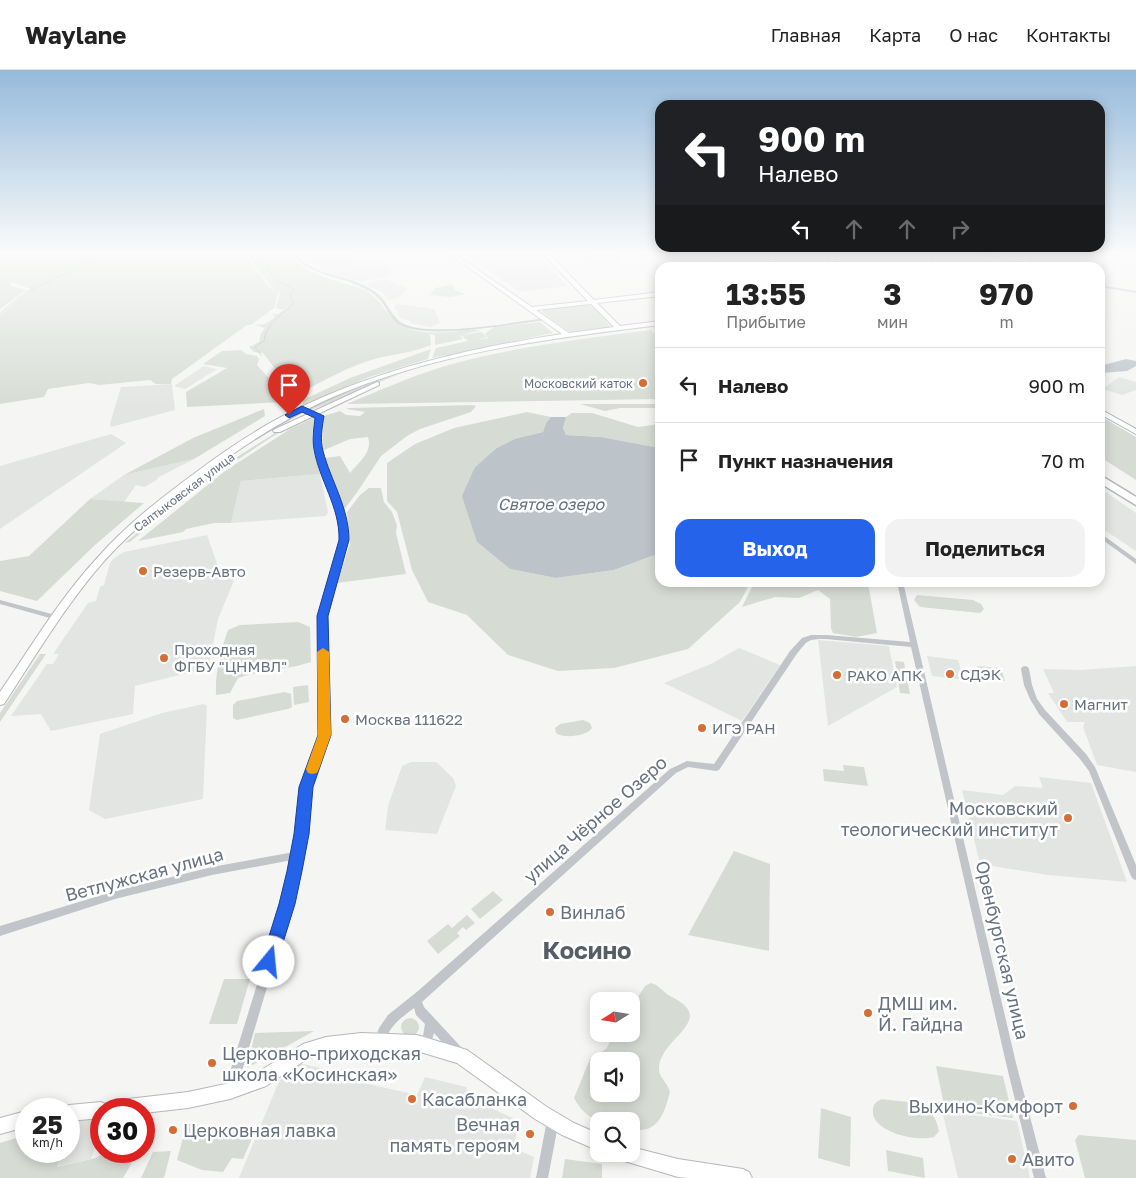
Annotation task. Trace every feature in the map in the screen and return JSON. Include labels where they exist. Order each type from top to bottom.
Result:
[{"type":"highway","points":[[1105,474],[1136,495]]},
{"type":"highway","points":[[1105,481],[1136,502]]},
{"type":"main road","points":[[526,305],[568,335]]},
{"type":"main road","points":[[532,309],[569,305]]},
{"type":"main road","points":[[595,305],[618,328]]},
{"type":"main road","name":"Салтыковская улица","points":[[0,701],[89,573],[114,546],[178,489],[232,450],[276,422],[302,408],[383,375],[422,363],[568,335],[655,324]]},
{"type":"main road","name":"Салтыковская улица","points":[[114,546],[183,490],[233,454],[310,413],[388,380],[478,351]]},
{"type":"main road","points":[[1105,414],[1136,432]]},
{"type":"main road","points":[[155,1104],[188,1100],[230,1091],[260,1080],[303,1052],[314,1048],[344,1042],[417,1043],[461,1056],[553,1120],[590,1138]]},
{"type":"main road","points":[[0,1126],[15,1122]]},
{"type":"main road","points":[[640,1158],[678,1168],[743,1178]]},
{"type":"street","points":[[386,305],[394,319],[414,328],[441,330],[546,319]]},
{"type":"street","points":[[230,1091],[287,904],[302,834],[306,787],[324,735],[323,616],[344,540],[344,527],[318,450],[319,416],[302,408]]},
{"type":"street","points":[[1105,538],[1136,562]]},
{"type":"street","name":"Оренбургская улица","points":[[901,587],[1040,1178]]},
{"type":"street","points":[[0,602],[58,618]]},
{"type":"street","name":"улица Чёрное Озеро","points":[[379,1041],[383,1027],[391,1017],[416,1001],[673,771],[688,764],[716,768],[804,640],[811,637],[826,637],[915,645]]},
{"type":"street","points":[[1025,669],[1025,677],[1041,713],[1082,754],[1093,772],[1136,876]]},
{"type":"street","name":"Ветлужская улица","points":[[0,931],[115,895],[212,871],[297,855]]},
{"type":"street","points":[[416,1001],[420,1011],[461,1056]]},
{"type":"street","points":[[417,1043],[427,1039],[431,1022]]},
{"type":"street","points":[[542,1178],[553,1120]]},
{"type":"shaded area","points":[[12,305],[275,305],[274,308],[251,325],[247,325],[172,379],[171,384],[156,384],[150,380],[99,385],[89,383],[48,389],[44,397],[0,404],[0,315]]},
{"type":"shaded area","points":[[277,305],[381,305],[395,321],[409,329],[434,333],[477,329],[475,330],[481,330],[462,335],[481,332],[487,337],[477,340],[488,338],[485,334],[494,327],[540,322],[553,333],[432,358],[436,348],[468,341],[461,335],[463,339],[435,345],[435,335],[430,334],[431,345],[357,365],[326,379],[296,396],[263,353],[254,352],[249,347],[259,342],[261,333],[265,328],[255,325],[265,324],[275,317],[272,314],[278,314],[284,310],[276,308]]},
{"type":"shaded area","points":[[402,305],[434,309],[440,323],[430,327],[410,323],[411,321],[401,318],[394,306]]},
{"type":"shaded area","points":[[587,305],[593,307],[610,326],[570,332],[542,312],[549,308]]},
{"type":"shaded area","points":[[651,330],[655,334],[655,399],[347,404],[418,375],[468,360],[546,344]]},
{"type":"shaded area","points":[[431,349],[428,359],[369,377],[303,406],[303,400],[350,378]]},
{"type":"shaded area","points":[[241,350],[246,354],[257,356],[259,359],[257,365],[288,399],[283,402],[187,407],[186,392],[227,368],[203,364],[222,351]]},
{"type":"shaded area","points":[[204,366],[217,369],[185,389],[174,386]]},
{"type":"shaded area","points":[[413,368],[309,411],[307,409],[370,381]]},
{"type":"shaded area","points":[[1119,377],[1136,382],[1136,390],[1122,395],[1105,390],[1105,388]]},
{"type":"shaded area","points":[[172,384],[175,410],[111,427],[110,424],[121,387]]},
{"type":"shaded area","points":[[580,404],[655,404],[655,408],[620,408],[605,411]]},
{"type":"shaded area","points":[[476,406],[471,412],[420,429],[407,436],[381,456],[343,511],[325,458],[340,456],[350,473],[367,452],[369,447],[368,437],[350,439],[322,451],[324,416],[340,411],[346,415],[360,416],[365,412],[346,409],[349,408]]},
{"type":"shaded area","points":[[264,409],[265,416],[194,459],[124,475],[193,438]]},
{"type":"shaded area","points":[[527,412],[551,417],[546,423],[543,432],[507,444],[475,467],[477,542],[510,569],[556,578],[614,570],[655,555],[655,587],[748,587],[740,602],[688,649],[614,668],[558,671],[508,655],[467,615],[428,602],[412,570],[397,512],[387,501],[387,463],[415,444],[454,428]]},
{"type":"shaded area","points":[[572,413],[592,413],[638,427],[655,425],[655,447],[601,437],[566,435],[563,428],[566,417]]},
{"type":"shaded area","points":[[315,417],[312,436],[320,474],[241,481],[231,523],[214,523],[186,529],[183,532],[138,541],[225,471],[290,429]]},
{"type":"shaded area","points":[[1105,419],[1136,437],[1136,480],[1105,460]]},
{"type":"shaded area","points":[[283,428],[285,429],[224,469],[130,542],[125,543],[183,494],[213,472]]},
{"type":"shaded area","points":[[111,434],[126,443],[0,529],[0,466]]},
{"type":"shaded area","points":[[194,459],[157,478],[145,487],[136,485],[124,502],[90,499],[124,475]]},
{"type":"shaded area","points":[[320,474],[328,512],[326,516],[231,523],[241,481]]},
{"type":"shaded area","points":[[369,488],[381,488],[384,502],[392,512],[397,525],[396,533],[406,574],[337,583],[350,544],[347,512],[360,495]]},
{"type":"shaded area","points":[[1105,491],[1136,513],[1136,551],[1105,530]]},
{"type":"shaded area","points":[[90,499],[144,503],[95,545],[37,601],[0,591],[0,561],[29,556]]},
{"type":"shaded area","points":[[207,535],[220,572],[235,578],[218,619],[208,668],[135,686],[133,714],[51,731],[41,714],[11,716],[47,664],[53,664],[59,654],[53,654],[88,603],[96,601],[100,587],[104,585],[110,563],[114,558],[124,552]]},
{"type":"shaded area","points":[[752,587],[869,587],[877,633],[856,637],[833,633],[831,628],[830,599],[818,590],[799,598],[775,597],[742,607]]},
{"type":"shaded area","points":[[917,595],[973,600],[981,604],[984,609],[980,613],[920,607],[914,600]]},
{"type":"shaded area","points":[[298,622],[310,627],[311,662],[238,678],[230,693],[216,695],[216,678],[228,630],[240,625]]},
{"type":"shaded area","points":[[818,640],[889,646],[897,687],[828,726]]},
{"type":"shaded area","points":[[739,648],[780,665],[742,721],[664,683],[711,664]]},
{"type":"shaded area","points":[[40,654],[46,654],[0,722],[0,713]]},
{"type":"shaded area","points":[[927,656],[958,660],[964,680],[932,676]]},
{"type":"shaded area","points":[[895,661],[904,662],[910,694],[900,693]]},
{"type":"shaded area","points":[[977,666],[1001,668],[1005,681],[971,678],[969,672],[979,672]]},
{"type":"shaded area","points":[[1136,666],[1136,772],[1097,765],[1083,727],[1085,722],[1067,722],[1048,693],[1054,693],[1043,669],[1081,670]]},
{"type":"shaded area","points":[[308,685],[309,702],[294,705],[293,687]]},
{"type":"shaded area","points":[[285,692],[291,694],[292,707],[288,709],[237,720],[233,718],[233,705],[237,701]]},
{"type":"shaded area","points":[[204,704],[207,706],[203,799],[105,819],[89,810],[100,734],[162,713]]},
{"type":"shaded area","points":[[583,720],[590,723],[592,728],[581,735],[564,736],[556,733],[555,728],[560,724]]},
{"type":"shaded area","points":[[411,762],[436,762],[453,778],[456,786],[437,834],[385,830],[388,806],[402,766]]},
{"type":"shaded area","points":[[843,765],[864,767],[868,786],[824,781],[823,769],[844,771]]},
{"type":"shaded area","name":"Московский теологический институт","points":[[1039,777],[1091,783],[1127,882],[1048,875],[980,864],[962,790],[1003,795],[1015,786],[1043,788]]},
{"type":"shaded area","points":[[734,851],[770,864],[769,951],[688,935]]},
{"type":"shaded area","points":[[493,891],[503,900],[480,919],[471,909]]},
{"type":"shaded area","points":[[467,915],[475,923],[466,930],[463,927],[457,933],[460,936],[438,954],[427,941],[448,924],[452,928]]},
{"type":"shaded area","points":[[224,979],[250,979],[237,1024],[209,1024]]},
{"type":"shaded area","points":[[651,983],[684,1005],[690,1013],[689,1021],[668,1047],[662,1057],[659,1068],[670,1092],[665,1108],[654,1126],[640,1130],[640,1112],[590,1112],[590,1116],[585,1113],[574,1098],[590,1059],[590,1102],[640,1102],[640,1052],[601,1052],[606,1049],[610,1042],[640,1042],[640,994],[645,986]]},
{"type":"shaded area","points":[[410,1018],[416,1021],[419,1027],[416,1033],[410,1036],[404,1033],[401,1027],[404,1021]]},
{"type":"shaded area","points":[[314,1031],[247,1068],[255,1033]]},
{"type":"shaded area","points":[[299,1063],[340,1073],[360,1082],[417,1095],[425,1077],[466,1087],[472,1099],[517,1120],[515,1149],[534,1157],[530,1178],[239,1178],[279,1081]]},
{"type":"shaded area","points":[[936,1066],[1003,1076],[1013,1118],[945,1110]]},
{"type":"shaded area","points":[[882,1099],[918,1104],[931,1113],[939,1131],[934,1137],[918,1138],[889,1131],[876,1121],[873,1114],[875,1104]]},
{"type":"shaded area","points":[[821,1108],[851,1117],[850,1167],[818,1158]]},
{"type":"shaded area","points":[[942,1111],[1017,1121],[1030,1178],[958,1178]]},
{"type":"shaded area","points":[[90,1119],[90,1159],[80,1162],[80,1121]]},
{"type":"shaded area","points":[[187,1123],[254,1134],[243,1159],[232,1158],[223,1172],[202,1170],[177,1160]]},
{"type":"shaded area","points":[[1079,1135],[1136,1140],[1136,1178],[1085,1178],[1075,1140]]},
{"type":"shaded area","points":[[15,1138],[15,1163],[58,1163],[57,1167],[90,1159],[90,1163],[132,1163],[123,1178],[0,1178],[0,1143]]},
{"type":"shaded area","points":[[886,1150],[923,1158],[925,1178],[888,1171]]},
{"type":"shaded area","points":[[171,1151],[164,1178],[141,1178],[148,1163],[155,1163],[155,1152]]},
{"type":"shaded area","points":[[565,1159],[602,1164],[602,1178],[562,1178]]},
{"type":"shaded area","points":[[57,1163],[74,1163],[56,1167]]},
{"type":"water","points":[[1126,359],[1136,361],[1136,366],[1127,371],[1105,373],[1105,365]]},
{"type":"water","name":"Святое озеро","points":[[551,417],[566,417],[563,428],[566,435],[601,437],[655,447],[655,555],[614,570],[556,578],[510,569],[477,542],[462,496],[475,467],[497,448],[515,439],[543,432],[546,423]]},
{"type":"waterway","points":[[0,313],[10,305]]},
{"type":"waterway","points":[[261,355],[255,347],[264,341],[268,329],[275,320],[292,305]]},
{"type":"slow traffic","points":[[312,769],[324,735],[323,652]]},
{"type":"place","name":"Московский каток","points":[[643,383]]},
{"type":"place","name":"Резерв-Авто","points":[[143,571]]},
{"type":"place","name":"Проходная ФГБУ \"ЦНМВЛ\"","points":[[164,658]]},
{"type":"place","name":"СДЭК","points":[[950,674]]},
{"type":"place","name":"РАКО АПК","points":[[837,675]]},
{"type":"place","name":"Магнит","points":[[1064,704]]},
{"type":"place","name":"Москва 111622","points":[[345,719]]},
{"type":"place","name":"ИГЭ РАН","points":[[702,728]]},
{"type":"place","name":"Московский теологический институт","points":[[1068,818]]},
{"type":"place","name":"Винлаб","points":[[550,912]]},
{"type":"place","name":"ДМШ им. Й. Гайдна","points":[[868,1013]]},
{"type":"place","name":"Церковно-приходская школа «Косинская»","points":[[212,1063]]},
{"type":"place","name":"Касабланка","points":[[412,1099]]},
{"type":"place","name":"Выхино-Комфорт","points":[[1073,1106]]},
{"type":"place","name":"Церковная лавка","points":[[173,1130]]},
{"type":"place","name":"Вечная память героям","points":[[530,1134]]},
{"type":"place","name":"Авито","points":[[1012,1159]]},
{"type":"district","name":"Косино","points":[[587,949]]},
{"type":"route","points":[[269,962],[295,871],[302,834],[306,787],[324,735],[323,616],[344,540],[344,527],[341,515],[318,450],[319,416],[302,408],[289,415]]}]
